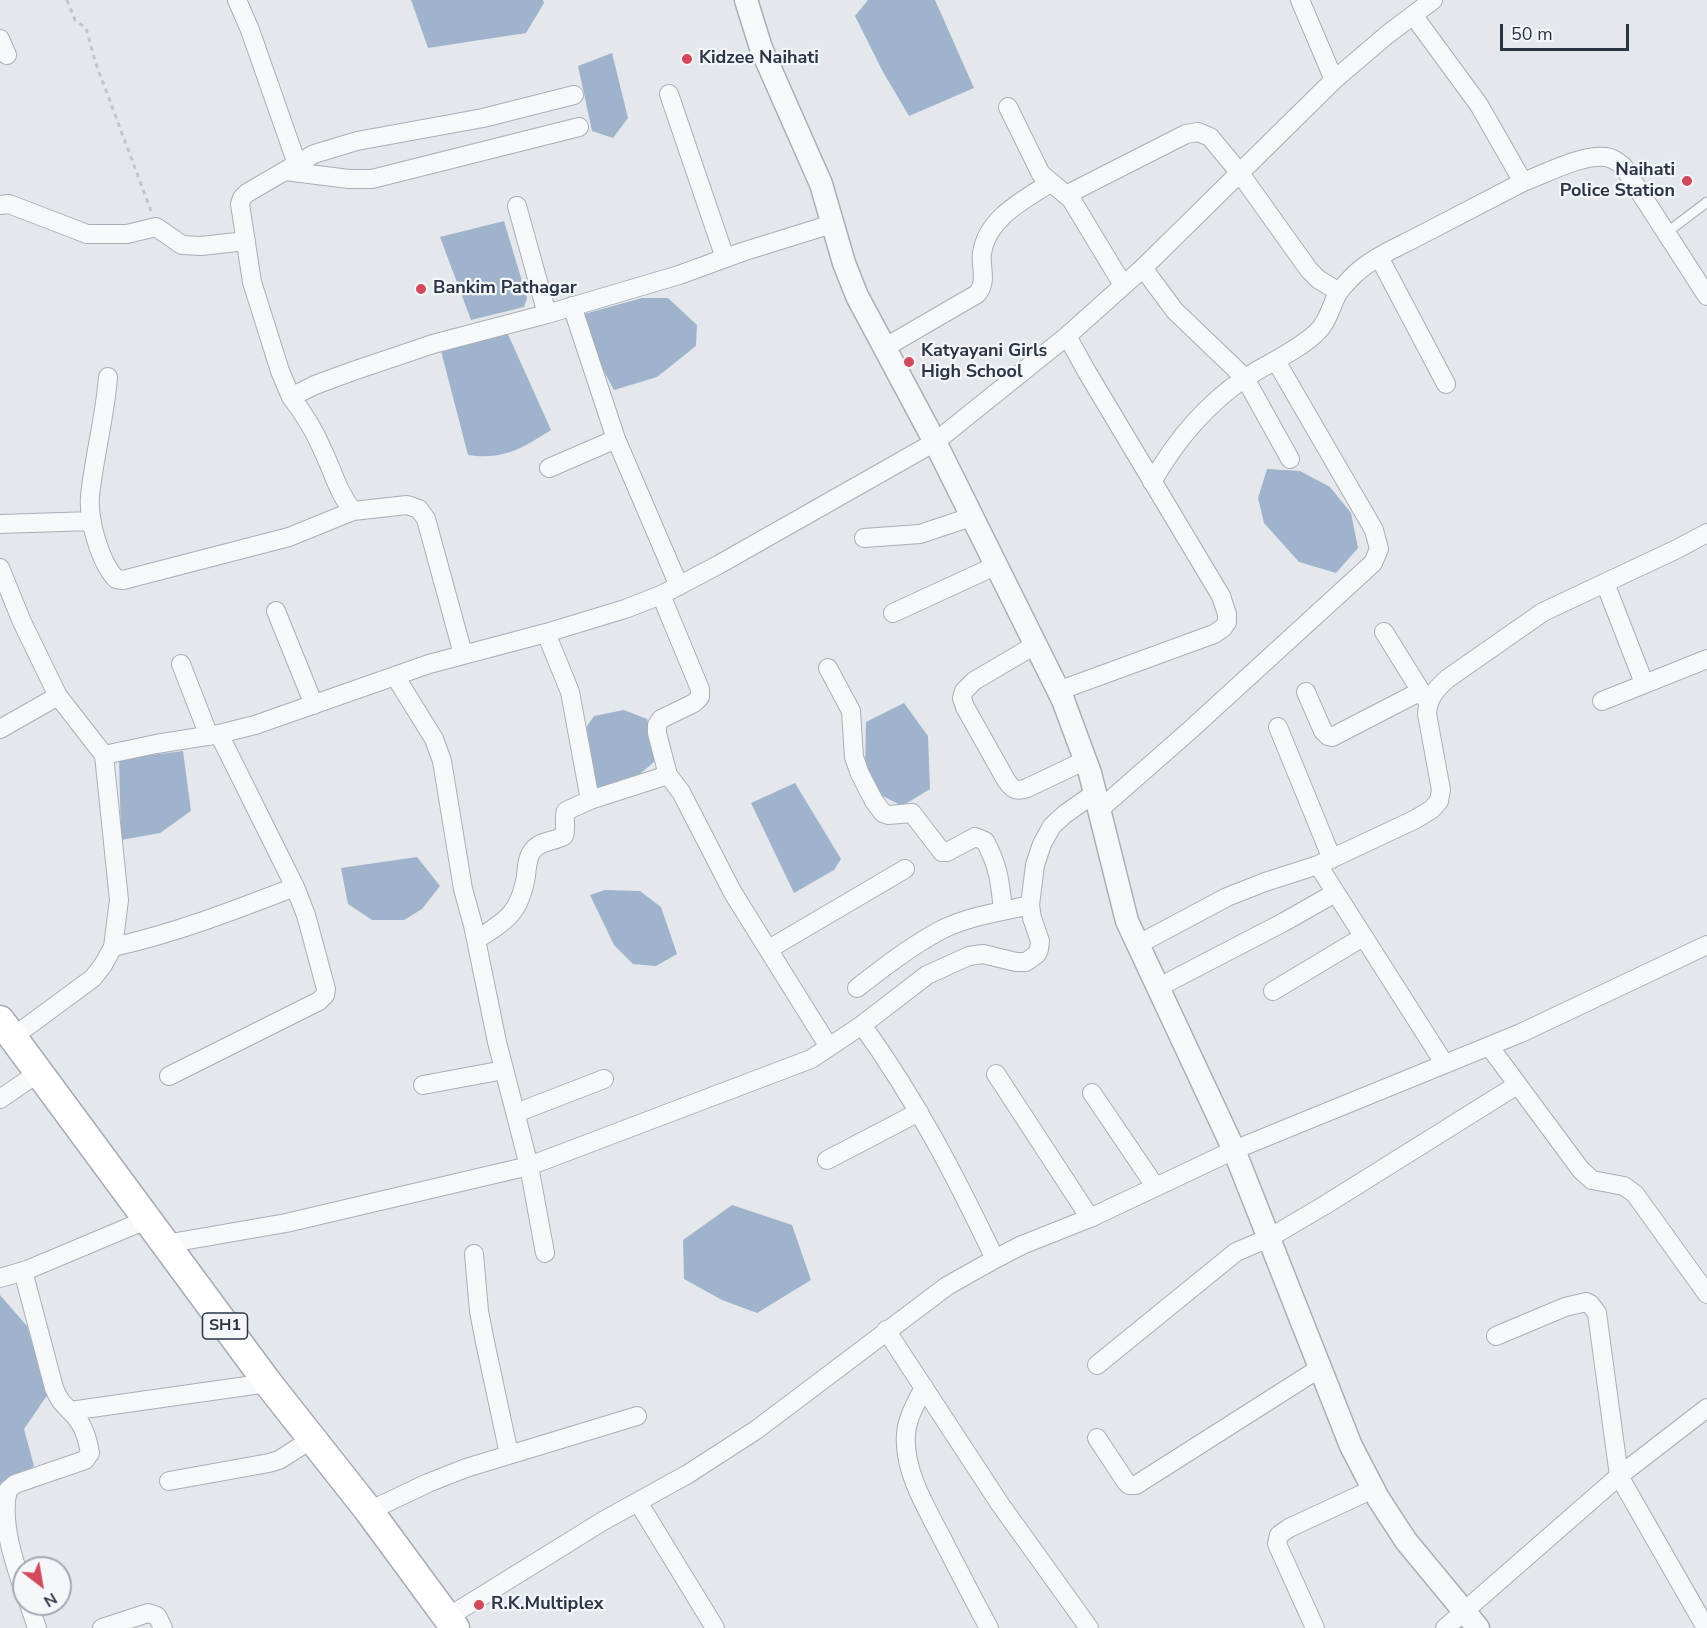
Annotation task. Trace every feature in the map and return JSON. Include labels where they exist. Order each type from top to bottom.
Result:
[{"type":"main road","name":"SH1","points":[[7,1028],[146,1220],[268,1383],[369,1511],[451,1623]]},
{"type":"street","points":[[237,0],[250,30],[291,168]]},
{"type":"street","points":[[746,0],[761,48],[782,100],[810,156],[821,184],[844,263],[857,296],[935,442],[1058,691],[1086,760],[1127,921],[1234,1150],[1351,1446],[1373,1489],[1406,1541],[1471,1620]]},
{"type":"street","points":[[1300,0],[1334,80]]},
{"type":"street","points":[[104,755],[214,735],[282,717],[463,654],[546,633],[625,609],[679,586],[935,442],[1067,336],[1143,268],[1334,80],[1433,0]]},
{"type":"street","points":[[1413,15],[1479,105],[1522,183]]},
{"type":"street","points":[[669,94],[725,258]]},
{"type":"street","points":[[353,511],[335,480],[310,423],[291,397],[280,371],[252,282],[240,204],[242,198],[314,154],[357,141],[473,120],[574,95]]},
{"type":"street","points":[[1008,107],[1041,174],[1066,195],[1082,215],[1123,285]]},
{"type":"street","points":[[291,168],[349,179],[372,179],[579,127]]},
{"type":"street","points":[[1066,195],[1118,167],[1192,133],[1204,134],[1210,137],[1239,172],[1300,259],[1317,279],[1339,292]]},
{"type":"street","points":[[1152,482],[1170,451],[1215,403],[1245,378],[1276,361],[1315,334],[1325,323],[1339,292],[1356,273],[1379,257],[1522,183],[1580,160],[1606,157],[1614,159],[1623,166],[1707,296]]},
{"type":"street","points":[[884,348],[977,294],[984,284],[982,254],[990,233],[1010,208],[1050,183]]},
{"type":"street","points":[[0,205],[9,204],[87,234],[107,236],[127,234],[156,227],[182,245],[201,246],[246,241]]},
{"type":"street","points":[[517,206],[548,314]]},
{"type":"street","points":[[291,397],[315,385],[433,344],[548,314],[679,275],[832,224]]},
{"type":"street","points":[[1379,257],[1446,384]]},
{"type":"street","points":[[1143,268],[1175,311],[1245,378],[1290,459]]},
{"type":"street","points":[[572,306],[616,439],[679,586]]},
{"type":"street","points":[[1058,691],[1214,634],[1227,622],[1221,596],[1067,336]]},
{"type":"street","points":[[165,1244],[286,1223],[529,1166],[811,1059],[862,1025],[927,975],[969,956],[983,954],[1016,962],[1026,962],[1032,958],[1039,949],[1040,941],[1030,905],[1035,865],[1052,826],[1065,814],[1097,801],[1188,732],[1373,563],[1379,549],[1374,530],[1276,361]]},
{"type":"street","points":[[108,377],[106,403],[90,498],[94,531],[106,566],[116,579],[123,580],[289,537],[353,511],[407,505],[419,509],[426,519],[463,654]]},
{"type":"street","points":[[549,468],[616,439]]},
{"type":"street","points":[[864,538],[920,534],[971,517]]},
{"type":"street","points":[[0,524],[93,521]]},
{"type":"street","points":[[1306,692],[1323,731],[1332,737],[1424,697],[1517,628],[1543,612],[1707,533]]},
{"type":"street","points":[[892,613],[995,566]]},
{"type":"street","points":[[0,568],[22,622],[58,696],[104,755],[119,900],[112,947],[93,978],[7,1028]]},
{"type":"street","points":[[1605,584],[1644,682]]},
{"type":"street","points":[[661,595],[700,689],[700,697],[694,703],[661,719],[657,725],[668,775],[681,792],[734,893],[830,1047]]},
{"type":"street","points":[[276,611],[314,705]]},
{"type":"street","points":[[1137,945],[1227,897],[1325,862],[1416,819],[1432,809],[1439,801],[1441,790],[1424,697],[1384,632]]},
{"type":"street","points":[[546,633],[570,692],[591,800]]},
{"type":"street","points":[[1035,645],[968,686],[962,698],[1010,786],[1014,789],[1019,791],[1027,788],[1086,760]]},
{"type":"street","points":[[1602,701],[1707,658]]},
{"type":"street","points":[[169,1076],[319,1001],[325,995],[326,989],[296,887],[214,735],[181,664]]},
{"type":"street","points":[[828,668],[851,711],[854,757],[874,801],[883,813],[888,815],[912,813],[942,852],[947,852],[975,837],[984,841],[995,860],[998,871],[1002,911]]},
{"type":"street","points":[[395,676],[434,740],[442,761],[463,889],[504,1070],[529,1166],[545,1253]]},
{"type":"street","points":[[0,729],[58,696]]},
{"type":"street","points":[[1278,727],[1335,893],[1444,1063]]},
{"type":"street","points":[[476,940],[507,921],[515,910],[523,894],[529,857],[534,849],[564,836],[567,830],[564,818],[566,811],[591,800],[668,775]]},
{"type":"street","points":[[769,949],[905,869]]},
{"type":"street","points":[[112,947],[215,918],[296,887]]},
{"type":"street","points":[[1157,988],[1335,893]]},
{"type":"street","points":[[858,988],[898,957],[942,929],[1030,905]]},
{"type":"street","points":[[1272,991],[1363,937]]},
{"type":"street","points":[[451,1623],[558,1548],[688,1474],[756,1430],[947,1286],[995,1259],[1022,1245],[1090,1218],[1234,1150],[1521,1033],[1707,945]]},
{"type":"street","points":[[862,1025],[899,1077],[919,1112],[961,1188],[995,1259]]},
{"type":"street","points":[[1490,1046],[1581,1170],[1592,1180],[1624,1186],[1635,1194],[1707,1294]]},
{"type":"street","points":[[423,1085],[504,1070]]},
{"type":"street","points":[[0,1099],[38,1073]]},
{"type":"street","points":[[996,1074],[1090,1218]]},
{"type":"street","points":[[516,1113],[604,1079]]},
{"type":"street","points":[[1097,1365],[1221,1262],[1248,1245],[1269,1238],[1442,1134],[1517,1085]]},
{"type":"street","points":[[1092,1093],[1155,1186]]},
{"type":"street","points":[[827,1160],[919,1112]]},
{"type":"street","points":[[0,1278],[23,1271],[146,1220]]},
{"type":"street","points":[[474,1254],[479,1311],[509,1454]]},
{"type":"street","points":[[12,1556],[6,1496],[10,1488],[15,1484],[88,1457],[89,1447],[76,1417],[59,1401],[54,1388],[23,1271]]},
{"type":"street","points":[[1496,1336],[1565,1307],[1586,1302],[1594,1308],[1597,1313],[1619,1476],[1706,1628]]},
{"type":"street","points":[[886,1330],[1000,1504],[1089,1628]]},
{"type":"street","points":[[1097,1438],[1126,1482],[1136,1485],[1320,1368]]},
{"type":"street","points":[[70,1411],[268,1383]]},
{"type":"street","points":[[924,1387],[909,1419],[906,1435],[910,1471],[927,1509],[989,1628]]},
{"type":"street","points":[[1445,1628],[1471,1620],[1619,1476],[1707,1408]]},
{"type":"street","points":[[369,1511],[428,1483],[509,1454],[637,1416]]},
{"type":"street","points":[[169,1481],[269,1463],[279,1460],[312,1439]]},
{"type":"street","points":[[1315,1628],[1277,1544],[1279,1535],[1289,1528],[1373,1489]]},
{"type":"street","points":[[638,1502],[715,1628]]},
{"type":"street","points":[[102,1628],[148,1613],[158,1616],[163,1628]]},
{"type":"lane","points":[[1666,233],[1707,202]]},
{"type":"path","points":[[67,0],[75,21],[86,28],[94,61],[156,227]]},
{"type":"water","points":[[411,0],[543,0],[544,3],[526,33],[428,48]]},
{"type":"water","points":[[868,0],[935,0],[974,88],[909,116],[883,72],[855,16]]},
{"type":"water","points":[[612,53],[628,118],[613,138],[592,131],[578,66]]},
{"type":"water","points":[[504,221],[527,298],[524,307],[471,320],[440,237]]},
{"type":"water","points":[[642,298],[668,298],[697,325],[696,346],[657,377],[614,390],[601,366],[584,314]]},
{"type":"water","points":[[507,332],[551,430],[512,452],[492,456],[468,455],[441,351]]},
{"type":"water","points":[[1267,469],[1300,471],[1330,487],[1351,513],[1358,548],[1336,573],[1299,562],[1264,523],[1258,498]]},
{"type":"water","points":[[904,703],[928,736],[930,789],[902,806],[879,794],[865,769],[866,722]]},
{"type":"water","points":[[624,710],[647,719],[661,756],[634,779],[594,789],[581,735],[594,716]]},
{"type":"water","points":[[183,751],[191,811],[160,833],[121,840],[119,759]]},
{"type":"water","points":[[795,783],[841,859],[834,870],[794,893],[751,803]]},
{"type":"water","points":[[417,857],[440,886],[422,909],[404,920],[372,920],[348,904],[341,868]]},
{"type":"water","points":[[605,890],[640,891],[661,907],[677,954],[656,966],[633,964],[614,945],[590,895]]},
{"type":"water","points":[[732,1205],[792,1225],[811,1280],[757,1313],[722,1300],[684,1279],[683,1240]]},
{"type":"water","points":[[0,1295],[27,1326],[48,1394],[24,1429],[34,1466],[0,1488]]},
{"type":"place","name":"Kidzee Naihati","points":[[687,59]]},
{"type":"place","name":"Naihati Police Station","points":[[1687,181]]},
{"type":"place","name":"Bankim Pathagar","points":[[421,289]]},
{"type":"place","name":"Katyayani Girls High School","points":[[909,362]]},
{"type":"place","name":"R.K.Multiplex","points":[[479,1605]]}]
